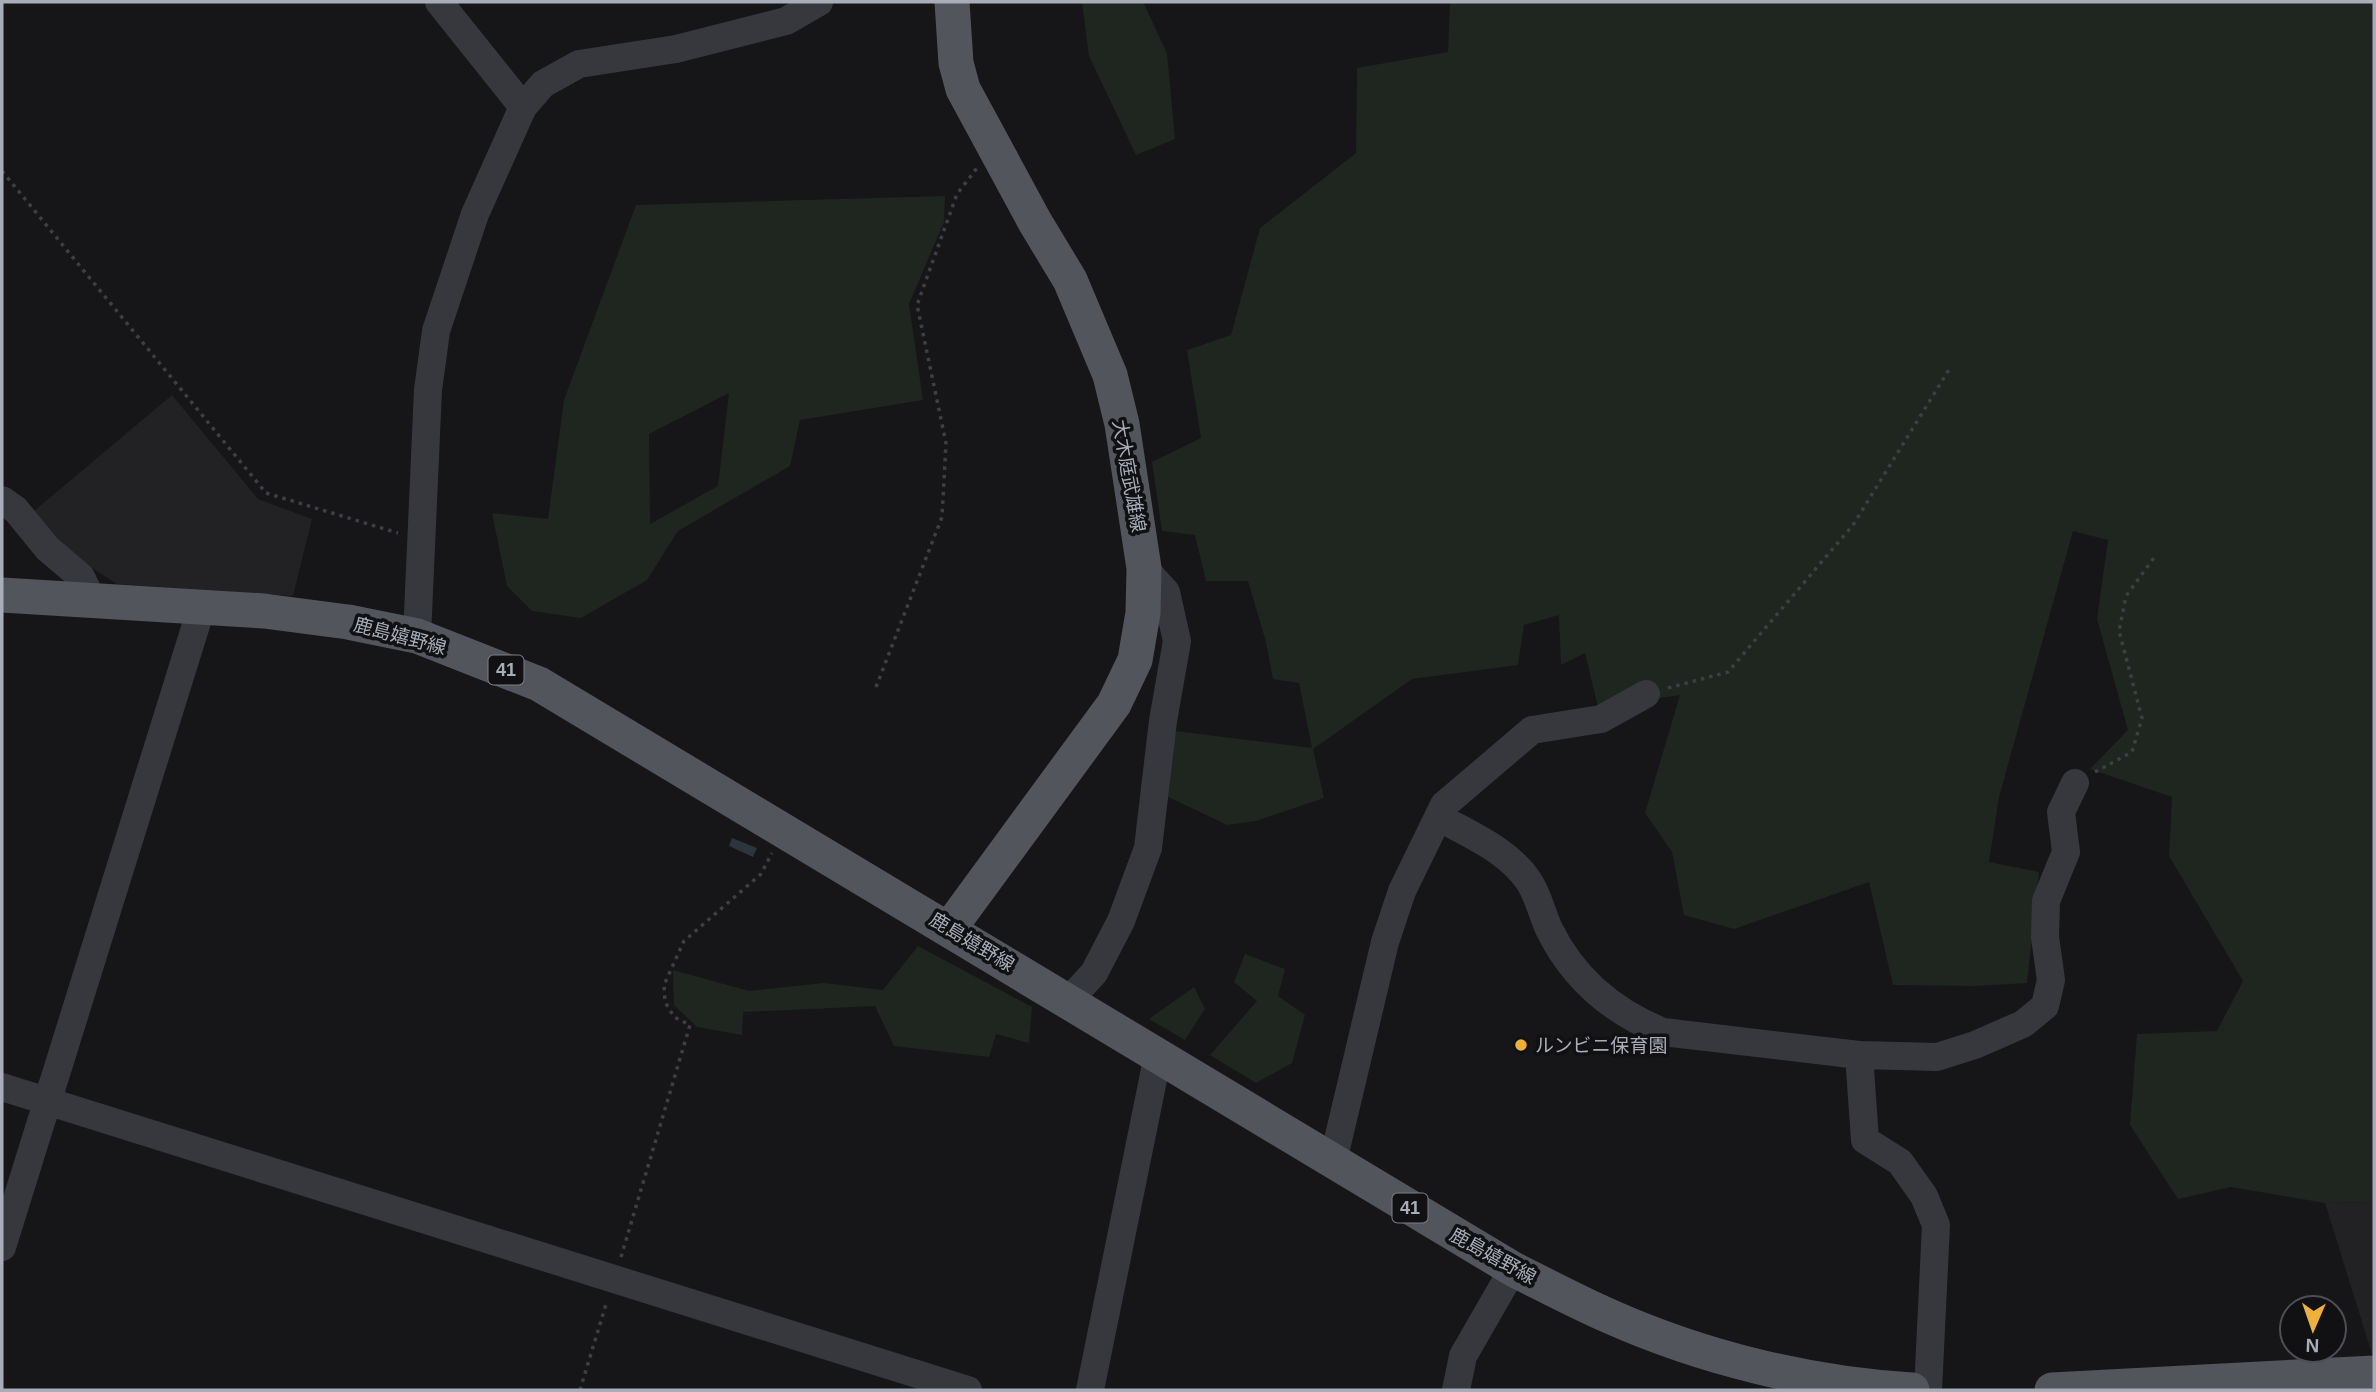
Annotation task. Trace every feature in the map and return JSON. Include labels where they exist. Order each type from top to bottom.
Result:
[{"type":"main road","name":"大木庭武雄線","points":[[949,929],[1114,704],[1135,660],[1143,613],[1144,568],[1122,424],[1110,374],[1070,280],[962,89],[956,63],[952,2]]},
{"type":"main road","name":"鹿島嬉野線","points":[[2,595],[264,611],[348,622],[417,636],[539,684],[1513,1269],[1611,1317],[1687,1345],[1787,1374],[1863,1387],[1912,1390]]},
{"type":"main road","points":[[2069,1390],[2374,1373]]},
{"type":"street","points":[[439,2],[523,107]]},
{"type":"street","points":[[417,636],[428,390],[436,331],[475,214],[523,107],[543,84],[579,64],[677,49],[786,20],[819,2]]},
{"type":"street","points":[[2,500],[16,510],[47,548],[81,577],[93,602]]},
{"type":"street","points":[[1069,1000],[1094,973],[1121,921],[1148,848],[1163,721],[1177,641],[1166,592],[1144,568]]},
{"type":"street","points":[[2,1247],[201,609]]},
{"type":"street","points":[[1334,1161],[1385,942],[1402,891],[1440,818],[1444,805],[1532,730],[1601,719],[1646,694]]},
{"type":"street","points":[[1440,818],[1500,852],[1528,880],[1551,932],[1581,980],[1637,1021],[1663,1032],[1859,1055],[1937,1057],[1975,1045],[2023,1024],[2045,1006],[2051,980],[2045,937],[2046,901],[2066,852],[2061,811],[2074,783]]},
{"type":"street","points":[[1090,1390],[1158,1055]]},
{"type":"street","points":[[1859,1055],[1865,1140],[1900,1162],[1924,1196],[1936,1225],[1928,1390]]},
{"type":"street","points":[[2,1087],[968,1390]]},
{"type":"street","points":[[1455,1390],[1463,1356],[1513,1269]]},
{"type":"path","points":[[876,687],[942,517],[946,443],[917,305],[957,194],[993,147]]},
{"type":"path","points":[[2,171],[266,492],[423,540]]},
{"type":"path","points":[[1646,694],[1728,672],[1853,526],[1950,368]]},
{"type":"path","points":[[2074,783],[2132,752],[2142,718],[2119,631],[2126,596],[2156,555]]},
{"type":"path","points":[[580,1390],[690,1025],[674,1017],[665,1002],[664,985],[684,941],[761,874],[784,829]]},
{"type":"shaded area","points":[[1082,2],[1143,2],[1167,53],[1175,139],[1136,155],[1089,56]]},
{"type":"shaded area","points":[[1450,2],[2374,2],[2374,1202],[2325,1203],[2231,1187],[2178,1199],[2130,1125],[2137,1034],[2217,1031],[2243,981],[2169,856],[2172,797],[2090,769],[2128,730],[2097,619],[2108,540],[2073,531],[1999,797],[1989,862],[2039,872],[2027,983],[1976,986],[1893,985],[1869,882],[1734,929],[1684,915],[1672,852],[1645,813],[1680,695],[1598,707],[1585,653],[1561,665],[1559,615],[1524,625],[1518,665],[1412,679],[1313,749],[1324,798],[1256,821],[1227,825],[1160,793],[1167,730],[1312,748],[1299,683],[1273,679],[1266,642],[1248,581],[1206,581],[1195,535],[1162,531],[1152,462],[1201,438],[1187,350],[1231,335],[1260,228],[1356,153],[1357,68],[1448,52]]},
{"type":"shaded area","points":[[945,196],[944,222],[909,304],[923,400],[800,420],[790,466],[678,531],[647,580],[581,618],[532,611],[507,586],[492,513],[548,519],[564,400],[636,205]],"holes":[[[729,393],[718,486],[650,524],[649,434]]]},
{"type":"shaded area","points":[[172,395],[258,499],[312,519],[293,596],[117,584],[66,551],[34,511]]},
{"type":"shaded area","points":[[732,838],[757,848],[753,857],[729,846]]},
{"type":"shaded area","points":[[918,946],[1032,1007],[1029,1043],[996,1034],[989,1057],[894,1046],[875,1006],[743,1012],[742,1035],[697,1027],[674,1005],[673,970],[749,991],[824,983],[883,990]]},
{"type":"shaded area","points":[[1245,954],[1285,969],[1278,996],[1305,1015],[1292,1063],[1256,1083],[1210,1055],[1257,1001],[1234,982]]},
{"type":"shaded area","points":[[1194,987],[1205,1009],[1185,1040],[1149,1019]]},
{"type":"shaded area","points":[[2374,1202],[2374,1354],[2372,1354],[2325,1203]]},
{"type":"place","name":"ルンビニ保育園","points":[[1521,1045]]}]
